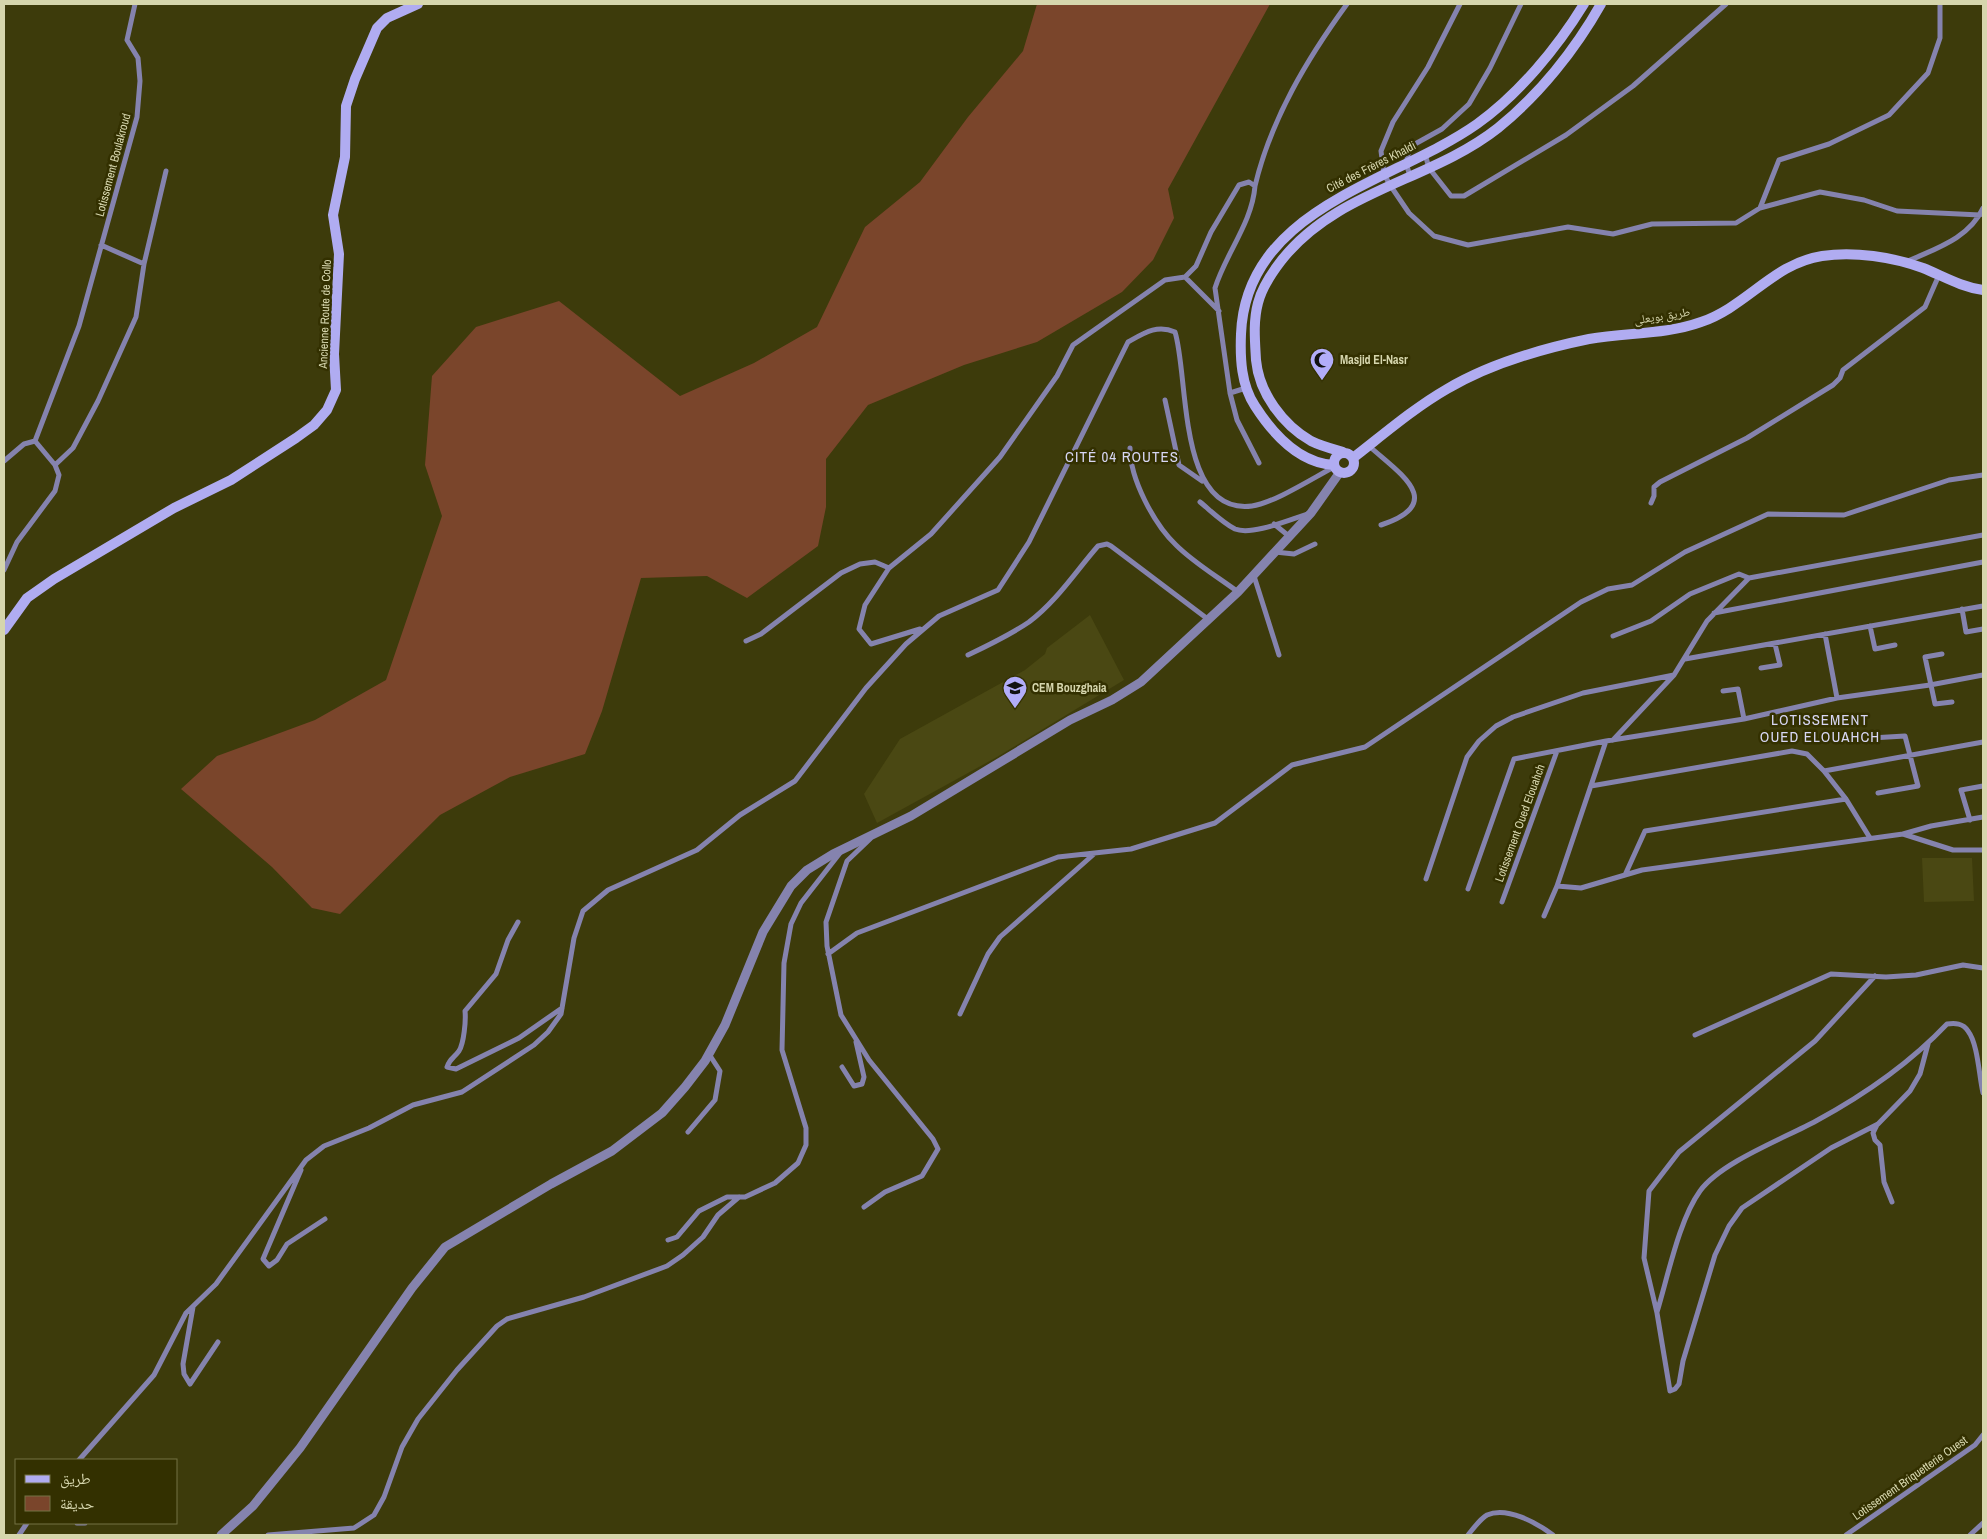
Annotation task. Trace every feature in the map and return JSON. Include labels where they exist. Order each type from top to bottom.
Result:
[{"type":"main road","name":"Ancienne Route de Collo","points":[[4,630],[28,598],[54,579],[174,508],[231,480],[302,434],[327,410],[336,390],[334,354],[339,254],[333,215],[345,156],[346,106],[355,79],[377,28],[387,18],[418,4]]},
{"type":"main road","name":"Cité des Frères Khaldi","points":[[1336,468],[1310,460],[1288,445],[1265,422],[1246,388],[1241,350],[1242,324],[1245,300],[1260,269],[1274,250],[1311,215],[1351,190],[1425,154],[1477,124],[1498,108],[1541,61],[1584,4]]},
{"type":"main road","name":"Cité des Frères Khaldi","points":[[1348,455],[1313,442],[1297,431],[1283,418],[1267,395],[1257,365],[1254,330],[1257,305],[1268,279],[1300,240],[1335,212],[1429,168],[1482,139],[1534,95],[1584,33],[1602,4]]},
{"type":"main road","name":"طريق بويعلى","points":[[1348,455],[1368,446],[1448,388],[1485,369],[1517,357],[1590,339],[1659,332],[1701,322],[1720,315],[1773,276],[1806,260],[1823,256],[1883,258],[1904,263],[1960,284],[1983,290]]},
{"type":"main road","points":[[1348,455],[1354,464],[1352,469],[1346,472],[1336,468],[1335,458],[1348,455]]},
{"type":"street","name":"Lotissement Boulakroud","points":[[35,441],[79,326],[137,117],[140,81],[138,58],[127,40],[135,4]]},
{"type":"street","points":[[1259,463],[1237,420],[1230,393],[1220,312],[1215,288],[1220,273],[1246,222],[1254,200],[1255,186],[1264,150],[1301,74],[1321,39],[1347,4]]},
{"type":"street","points":[[1460,4],[1428,68],[1393,122],[1381,151],[1384,174],[1390,185],[1409,213],[1434,236],[1468,245],[1568,226],[1613,234],[1652,224],[1736,223],[1760,208],[1820,192],[1864,200],[1897,211],[1980,215]]},
{"type":"street","points":[[1410,176],[1406,163],[1409,151],[1415,144],[1442,129],[1469,104],[1490,68],[1521,4]]},
{"type":"street","points":[[1425,154],[1429,168],[1451,196],[1464,196],[1566,135],[1634,86],[1726,4]]},
{"type":"street","points":[[1760,208],[1779,160],[1829,144],[1889,115],[1928,73],[1940,38],[1940,4]]},
{"type":"street","points":[[55,465],[73,448],[98,401],[136,317],[144,264],[166,171]]},
{"type":"street","points":[[923,628],[871,644],[859,629],[865,606],[889,568],[931,534],[1000,457],[1057,376],[1072,345],[1165,280],[1185,277],[1196,266],[1211,232],[1240,185],[1249,182],[1255,186]]},
{"type":"street","points":[[1904,263],[1960,237],[1980,215],[1983,208]]},
{"type":"street","points":[[102,245],[144,264]]},
{"type":"street","points":[[1651,503],[1654,496],[1654,487],[1660,482],[1747,438],[1834,385],[1840,378],[1843,370],[1925,307],[1939,275]]},
{"type":"street","points":[[1185,277],[1220,312]]},
{"type":"street","points":[[81,1459],[154,1375],[186,1313],[216,1284],[306,1160],[324,1146],[369,1128],[413,1105],[462,1092],[534,1045],[548,1032],[561,1014],[574,938],[583,911],[608,890],[697,850],[740,815],[795,781],[866,688],[923,628],[939,616],[998,590],[1008,578],[1029,542],[1128,342],[1149,330],[1165,327],[1175,332],[1180,350],[1182,394],[1195,458],[1203,482]]},
{"type":"street","points":[[1230,393],[1246,388]]},
{"type":"street","points":[[1165,400],[1179,465],[1203,482],[1214,494],[1229,503],[1250,506],[1261,504],[1336,468]]},
{"type":"street","points":[[4,460],[24,444],[35,441],[55,465],[59,475],[55,491],[17,542],[4,570]]},
{"type":"street","points":[[1368,446],[1411,484],[1414,495],[1412,506],[1406,515],[1381,525]]},
{"type":"street","points":[[1130,448],[1135,479],[1170,538],[1184,552],[1238,592]]},
{"type":"street","points":[[221,1535],[253,1506],[300,1448],[412,1288],[445,1247],[551,1184],[612,1151],[662,1113],[685,1087],[709,1054],[725,1025],[763,932],[791,886],[807,870],[843,849],[919,811],[1070,720],[1112,700],[1141,682],[1210,620],[1290,537],[1311,513],[1336,468]]},
{"type":"street","points":[[828,954],[857,933],[1058,857],[1131,849],[1215,823],[1292,765],[1365,747],[1580,602],[1608,589],[1632,585],[1685,552],[1768,514],[1844,515],[1949,480],[1983,475]]},
{"type":"street","points":[[1200,502],[1230,526],[1241,530],[1274,524],[1311,513]]},
{"type":"street","points":[[1274,524],[1290,537]]},
{"type":"street","points":[[1612,636],[1651,621],[1676,603],[1698,591],[1739,574],[1749,578],[1983,534]]},
{"type":"street","points":[[968,655],[1005,637],[1030,621],[1059,593],[1098,546],[1103,544],[1111,546],[1210,620]]},
{"type":"street","points":[[1275,552],[1294,554],[1315,544]]},
{"type":"street","points":[[746,641],[761,634],[841,573],[860,564],[875,562],[889,568]]},
{"type":"street","points":[[1714,612],[1983,562]]},
{"type":"street","points":[[1254,576],[1280,655]]},
{"type":"street","points":[[1613,740],[1674,675],[1714,612],[1749,578]]},
{"type":"street","points":[[1684,659],[1983,606]]},
{"type":"street","points":[[1962,610],[1966,632],[1983,629]]},
{"type":"street","points":[[1870,626],[1875,649],[1894,645]]},
{"type":"street","points":[[1825,634],[1837,698]]},
{"type":"street","points":[[1760,668],[1780,665],[1775,644]]},
{"type":"street","points":[[1942,654],[1925,657],[1930,685],[1935,704],[1952,702]]},
{"type":"street","points":[[1426,880],[1468,757],[1479,740],[1496,726],[1513,717],[1583,693],[1674,675]]},
{"type":"street","points":[[1468,889],[1514,759],[1606,741],[1744,719],[1837,698],[1930,685],[1983,675]]},
{"type":"street","points":[[1723,691],[1738,689],[1744,719]]},
{"type":"street","points":[[1871,738],[1905,736],[1918,786],[1878,793]]},
{"type":"street","points":[[1544,916],[1557,886],[1606,741]]},
{"type":"street","points":[[1824,771],[1911,757],[1983,742]]},
{"type":"street","name":"Lotissement Oued Elouahch","points":[[1502,902],[1556,751]]},
{"type":"street","points":[[1591,786],[1792,751],[1808,754],[1824,771],[1846,799],[1870,838]]},
{"type":"street","points":[[1970,820],[1961,790],[1983,786]]},
{"type":"street","points":[[1625,875],[1644,831],[1846,799]]},
{"type":"street","points":[[1557,886],[1581,888],[1642,870],[1903,834],[1931,826],[1983,817]]},
{"type":"street","points":[[864,1208],[885,1192],[922,1176],[938,1149],[934,1139],[869,1060],[841,1015],[828,954],[826,922],[847,861],[878,832]]},
{"type":"street","points":[[1903,834],[1953,850],[1983,850]]},
{"type":"street","points":[[668,1240],[677,1237],[699,1211],[727,1197],[745,1197],[775,1183],[798,1163],[806,1145],[806,1128],[782,1050],[784,963],[791,924],[801,903],[843,849]]},
{"type":"street","points":[[960,1014],[988,954],[1000,937],[1094,854]]},
{"type":"street","points":[[518,922],[508,940],[496,974],[465,1011],[466,1022],[459,1051],[450,1058],[447,1067],[456,1069],[519,1038],[562,1008]]},
{"type":"street","points":[[1695,1035],[1830,974],[1916,975],[1963,965],[1983,968]]},
{"type":"street","points":[[1875,976],[1815,1041],[1679,1152],[1649,1191],[1644,1258],[1657,1313],[1670,1391],[1679,1384],[1683,1361],[1715,1255],[1729,1226],[1742,1208],[1830,1148],[1878,1124]]},
{"type":"street","points":[[1657,1313],[1689,1209],[1701,1189],[1734,1163],[1818,1120],[1900,1068],[1928,1044],[1947,1024],[1957,1023],[1968,1030],[1974,1045],[1983,1093]]},
{"type":"street","points":[[842,1067],[854,1086],[862,1084],[864,1077],[854,1036]]},
{"type":"street","points":[[1892,1202],[1884,1182],[1880,1145],[1875,1140],[1873,1133],[1878,1124],[1910,1091],[1920,1074],[1928,1044]]},
{"type":"street","points":[[688,1132],[715,1100],[720,1071],[709,1054]]},
{"type":"street","points":[[306,1160],[263,1259],[265,1264],[269,1266],[277,1260],[287,1244],[326,1219]]},
{"type":"street","points":[[268,1535],[354,1528],[374,1515],[384,1497],[402,1447],[418,1419],[457,1370],[497,1326],[507,1319],[584,1298],[667,1266],[703,1237],[718,1215],[739,1197]]},
{"type":"street","points":[[193,1306],[183,1364],[184,1374],[190,1384],[218,1342]]},
{"type":"street","name":"Lotissement Briquetterie Ouest","points":[[1846,1535],[1975,1445],[1983,1436]]},
{"type":"street","points":[[1468,1535],[1486,1515],[1501,1512],[1531,1522],[1553,1535]]},
{"type":"street","points":[[1970,1535],[1983,1523]]},
{"type":"street","points":[[19,1535],[26,1524]]},
{"type":"shaded area","name":"CEM Bouzghaia","points":[[1090,615],[1124,680],[997,757],[877,823],[864,794],[900,739],[1025,670],[1045,654],[1047,648]]},
{"type":"shaded area","points":[[1922,858],[1972,858],[1974,901],[1924,902]]},
{"type":"green space","points":[[1037,4],[1270,4],[1168,189],[1174,218],[1153,260],[1122,292],[1037,342],[964,365],[868,405],[826,459],[826,507],[818,546],[747,598],[707,576],[641,578],[602,711],[585,754],[510,777],[440,815],[340,914],[312,908],[272,867],[181,789],[217,756],[315,720],[386,680],[442,516],[425,465],[432,376],[476,327],[559,301],[680,396],[754,363],[817,327],[865,227],[920,182],[968,117],[1023,51]]},
{"type":"place","name":"Masjid El-Nasr","points":[[1322,381]]},
{"type":"place","name":"CEM Bouzghaia","points":[[1015,709]]},
{"type":"district","name":"CITÉ 04 ROUTES","points":[[1122,456]]},
{"type":"district","name":"LOTISSEMENT OUED ELOUAHCH","points":[[1820,728]]}]
